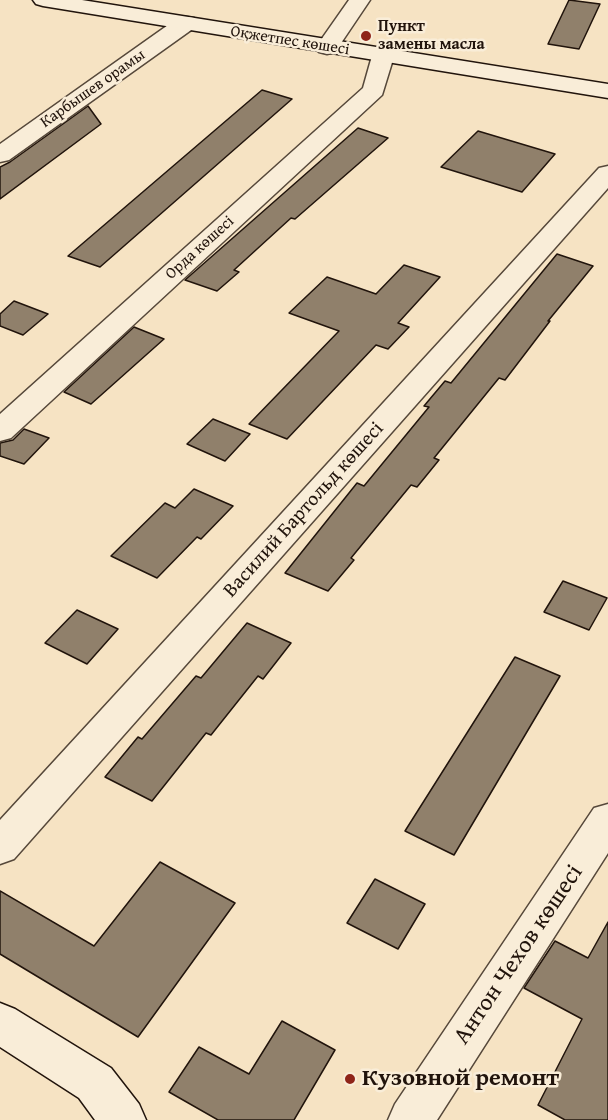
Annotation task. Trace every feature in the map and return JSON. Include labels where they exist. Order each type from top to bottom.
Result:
[{"type":"street","name":"Оқжетпес көшесі","points":[[43,0],[608,91]]},
{"type":"street","points":[[327,47],[360,0]]},
{"type":"street","name":"Карбышев орамы","points":[[0,155],[186,23]]},
{"type":"street","name":"Орда көшесі","points":[[0,431],[374,90],[382,56]]},
{"type":"street","name":"Василий Бартольд көшесі","points":[[0,847],[608,172]]},
{"type":"street","name":"Антон Чехов көшесі","points":[[411,1120],[608,820]]},
{"type":"street","points":[[0,1023],[94,1083],[123,1120]]},
{"type":"building","points":[[569,0],[600,4],[579,49],[548,44]]},
{"type":"building","points":[[262,90],[292,99],[100,267],[68,256]]},
{"type":"building","points":[[88,106],[101,124],[0,199],[0,167]]},
{"type":"building","points":[[358,128],[388,138],[295,219],[291,218],[234,270],[239,272],[217,291],[185,280]]},
{"type":"building","points":[[478,131],[555,154],[522,192],[441,167]]},
{"type":"building","points":[[557,254],[593,266],[548,321],[550,321],[505,380],[499,378],[434,458],[439,460],[417,487],[411,485],[351,558],[354,560],[328,591],[285,573],[357,483],[364,486],[429,407],[424,406],[445,381],[451,383]]},
{"type":"building","points":[[404,265],[440,277],[398,323],[409,327],[388,349],[376,345],[287,439],[249,424],[339,331],[289,313],[327,277],[376,294]]},
{"type":"building","points":[[14,301],[48,314],[23,335],[0,326],[0,314]]},
{"type":"building","points":[[134,327],[164,339],[91,404],[64,392]]},
{"type":"building","points":[[213,419],[250,434],[225,461],[187,444]]},
{"type":"building","points":[[24,429],[49,438],[24,464],[0,456],[0,443],[13,440]]},
{"type":"building","points":[[194,489],[233,506],[201,539],[197,537],[157,578],[111,556],[165,503],[175,508]]},
{"type":"building","points":[[563,581],[607,598],[589,630],[544,612]]},
{"type":"building","points":[[77,610],[118,629],[87,664],[45,643]]},
{"type":"building","points":[[247,623],[291,643],[263,679],[258,676],[211,735],[206,733],[152,801],[105,777],[138,737],[142,739],[196,676],[201,678]]},
{"type":"building","points":[[515,657],[560,676],[454,855],[405,831]]},
{"type":"building","points":[[160,862],[235,903],[138,1037],[0,954],[0,891],[94,946]]},
{"type":"building","points":[[375,879],[425,904],[398,949],[347,923]]},
{"type":"building","points":[[608,922],[608,1120],[565,1120],[538,1105],[582,1019],[524,988],[555,941],[588,958]]},
{"type":"building","points":[[282,1021],[335,1050],[294,1120],[218,1120],[169,1092],[199,1047],[249,1074]]},
{"type":"place","name":"Пункт замены масла","points":[[366,36]]},
{"type":"place","name":"Кузовной ремонт","points":[[350,1079]]}]
